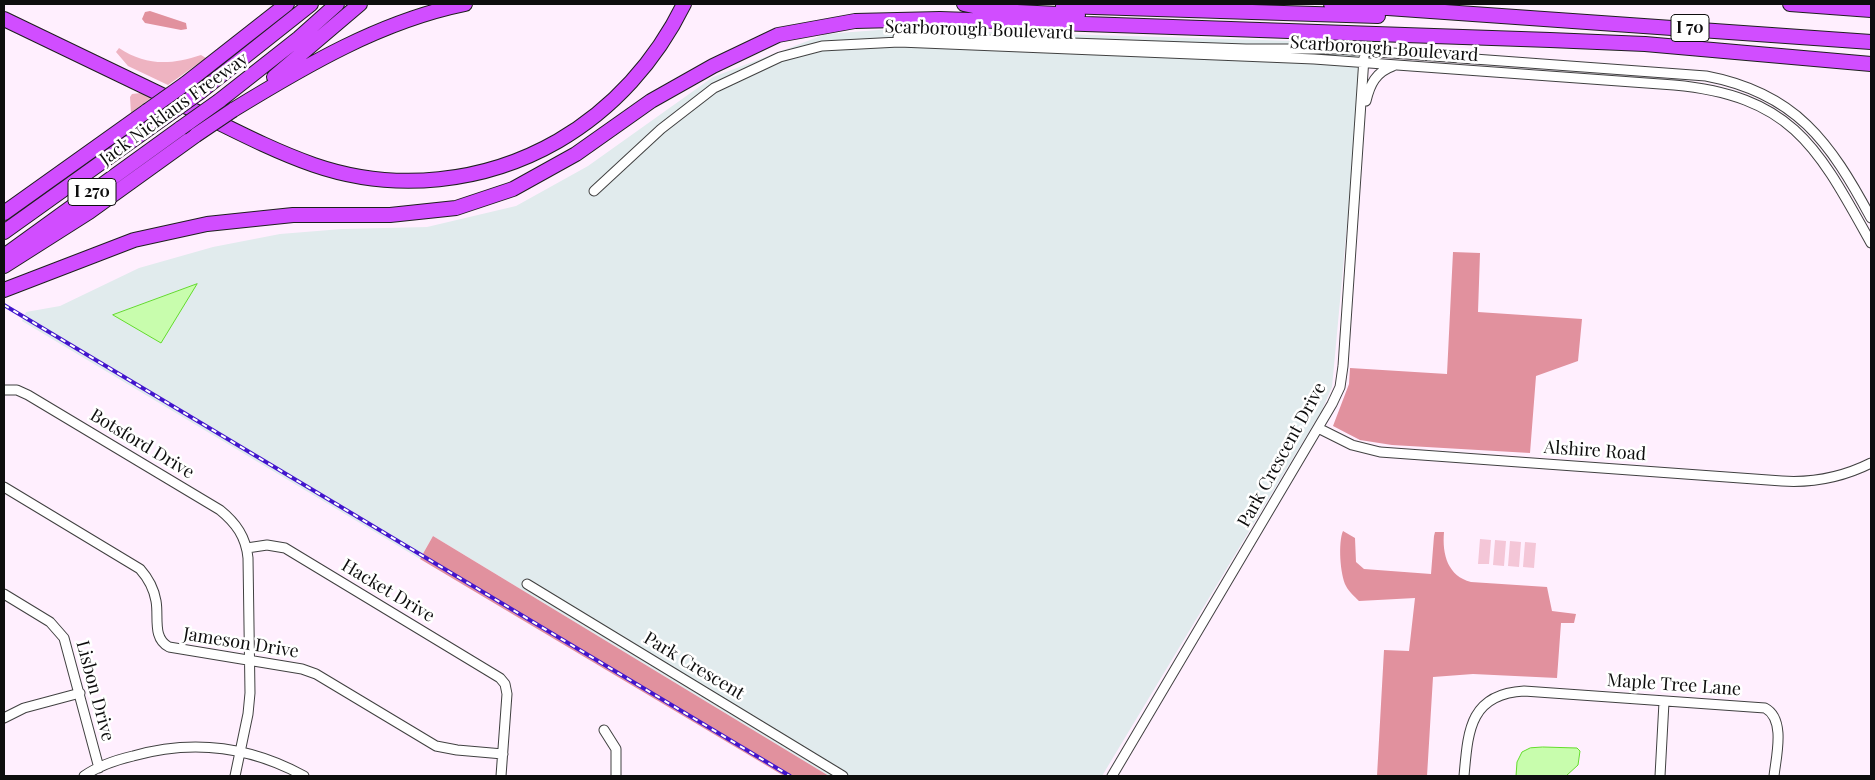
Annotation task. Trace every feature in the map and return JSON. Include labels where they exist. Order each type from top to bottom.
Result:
[{"type":"highway","points":[[4,213],[185,84],[287,4]]},
{"type":"highway","name":"Jack Nicklaus Freeway","points":[[4,232],[200,92],[311,4]]},
{"type":"highway","name":"Jack Nicklaus Freeway","points":[[4,257],[220,101],[338,4]]},
{"type":"highway","points":[[233,110],[360,4]]},
{"type":"highway","points":[[4,266],[89,212],[196,135],[291,74],[344,47],[401,23],[465,4]]},
{"type":"highway","points":[[4,18],[283,153],[345,174],[393,181],[457,178],[519,161],[566,136],[592,119],[631,82],[659,47],[684,4]]},
{"type":"highway","points":[[964,4],[996,11],[1203,19],[1392,35]]},
{"type":"highway","points":[[1019,4],[1406,17],[1441,11]]},
{"type":"highway","name":"I 70","points":[[1331,4],[1871,42]]},
{"type":"highway","points":[[1790,4],[1871,10]]},
{"type":"highway","points":[[7,288],[134,240],[207,224],[293,216],[390,216],[456,208],[513,189],[576,154],[651,101],[713,66],[778,35],[855,22],[940,19],[1645,44],[1871,64]]},
{"type":"highway","points":[[566,136],[651,101]]},
{"type":"street","name":"Scarborough Boulevard","points":[[822,46],[830,41],[854,38],[923,36],[1246,50],[1365,51],[1697,75],[1737,84],[1777,102],[1812,128],[1837,158],[1871,218]]},
{"type":"street","name":"Scarborough Boulevard","points":[[594,191],[660,129],[714,88],[780,57],[822,46],[899,42],[1364,63],[1694,87],[1742,99],[1781,119],[1816,151],[1834,175],[1871,244]]},
{"type":"street","name":"Park Crescent Drive","points":[[1112,776],[1335,399],[1342,376],[1365,51]]},
{"type":"street","points":[[1360,128],[1370,84],[1383,71],[1398,66]]},
{"type":"street","name":"Botsford Drive","points":[[4,390],[17,390],[28,395],[220,510],[237,527],[247,548]]},
{"type":"street","name":"Alshire Road","points":[[1318,428],[1352,445],[1380,452],[1782,481],[1828,478],[1871,463]]},
{"type":"street","name":"Jameson Drive","points":[[4,487],[140,569],[152,587],[157,602],[158,634],[166,645],[174,649],[292,666],[316,674],[436,746],[502,754]]},
{"type":"street","name":"Hacket Drive","points":[[247,548],[267,545],[284,548],[497,676],[505,684],[507,694],[502,754]]},
{"type":"street","points":[[234,776],[249,704],[250,659],[247,548]]},
{"type":"street","name":"Park Crescent","points":[[527,584],[844,776]]},
{"type":"street","name":"Lisbon Drive","points":[[4,594],[50,622],[60,632],[67,645],[99,768]]},
{"type":"street","name":"Maple Tree Lane","points":[[1464,776],[1468,734],[1473,719],[1486,704],[1507,692],[1524,691],[1753,707],[1769,710],[1775,718],[1777,729],[1774,776]]},
{"type":"street","points":[[4,718],[24,708],[80,694]]},
{"type":"street","points":[[1660,776],[1664,702]]},
{"type":"street","points":[[604,730],[616,748],[616,776]]},
{"type":"street","points":[[84,776],[99,768],[150,751],[177,747],[216,747],[268,759],[304,776]]},
{"type":"street","points":[[501,776],[502,754]]},
{"type":"shaded area","points":[[150,11],[186,23],[187,29],[181,30],[145,23],[142,19],[145,12]]},
{"type":"shaded area","points":[[892,29],[1364,43],[1332,387],[1322,410],[1102,776],[829,776],[433,536],[420,559],[22,321],[26,312],[60,306],[139,268],[213,247],[280,234],[342,229],[427,227],[516,206],[588,166],[713,77],[826,34]]},
{"type":"shaded area","points":[[119,48],[129,54],[149,61],[179,61],[201,55],[206,58],[168,85],[128,66],[116,52]]},
{"type":"shaded area","points":[[141,93],[151,98],[131,113],[130,97],[132,94]]},
{"type":"shaded area","points":[[1453,252],[1480,253],[1478,312],[1582,319],[1578,361],[1536,376],[1530,453],[1392,445],[1360,440],[1333,426],[1349,384],[1350,368],[1447,374]]},
{"type":"shaded area","points":[[197,284],[161,343],[113,315]]},
{"type":"shaded area","points":[[1343,531],[1355,538],[1356,562],[1364,569],[1431,574],[1435,532],[1444,532],[1444,549],[1448,563],[1452,570],[1463,579],[1471,582],[1547,587],[1552,611],[1576,614],[1574,623],[1561,623],[1557,678],[1473,674],[1433,677],[1427,776],[1377,776],[1384,650],[1409,651],[1415,598],[1359,601],[1347,588],[1342,574],[1340,550]]},
{"type":"shaded area","points":[[433,536],[829,776],[784,776],[420,559]]},
{"type":"shaded area","points":[[1480,539],[1491,540],[1489,564],[1478,564]]},
{"type":"shaded area","points":[[1495,540],[1506,541],[1504,566],[1493,565]]},
{"type":"shaded area","points":[[1510,541],[1521,542],[1519,567],[1508,566]]},
{"type":"shaded area","points":[[1525,542],[1536,543],[1534,568],[1523,567]]},
{"type":"shaded area","points":[[1530,748],[1577,748],[1580,751],[1578,765],[1566,776],[1516,776],[1517,762],[1522,752]]},
{"type":"railway","points":[[4,305],[790,776]]}]
